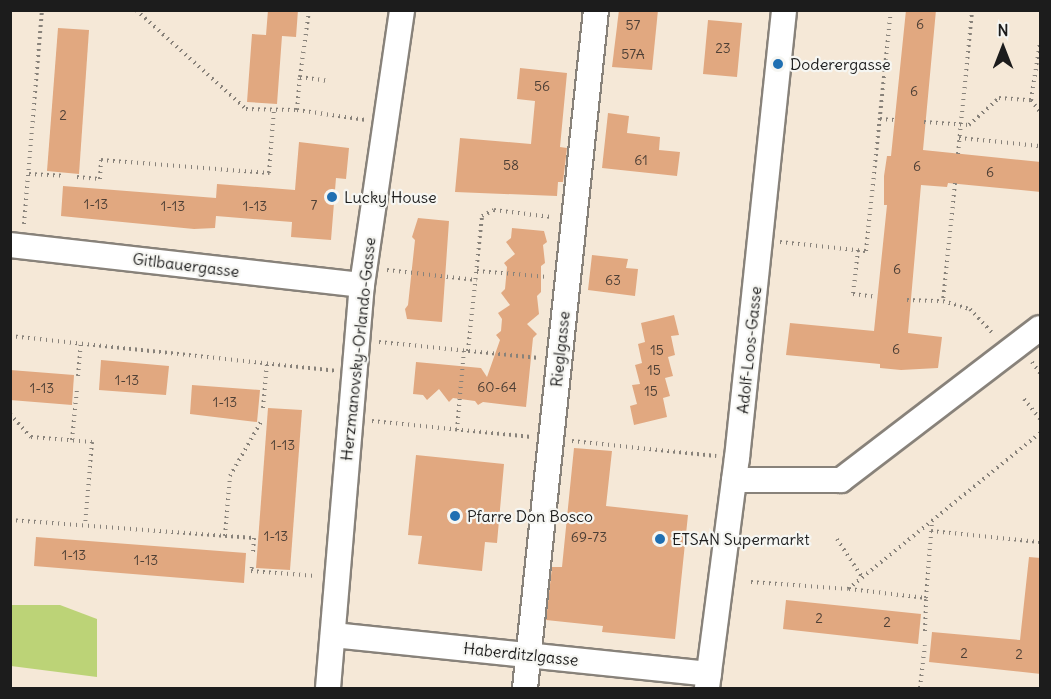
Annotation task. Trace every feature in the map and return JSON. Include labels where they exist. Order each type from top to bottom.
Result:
[{"type":"street","name":"Herzmanovsky-Orlando-Gasse","points":[[328,688],[357,339],[402,10]]},
{"type":"street","name":"Rieglgasse","points":[[525,688],[596,10]]},
{"type":"street","name":"Adolf-Loos-Gasse","points":[[708,681],[734,480],[784,10]]},
{"type":"street","name":"Gitlbauergasse","points":[[16,245],[364,276]]},
{"type":"street","points":[[734,480],[841,480],[1041,328]]},
{"type":"street","name":"Haberditzlgasse","points":[[333,634],[528,655],[708,681]]},
{"type":"path","points":[[16,245],[29,174],[42,10]]},
{"type":"path","points":[[136,10],[246,109],[297,110],[386,122]]},
{"type":"path","points":[[297,110],[309,10]]},
{"type":"path","points":[[761,240],[866,252],[891,10]]},
{"type":"path","points":[[958,154],[972,10]]},
{"type":"path","points":[[1031,100],[1041,42]]},
{"type":"path","points":[[300,77],[327,81]]},
{"type":"path","points":[[924,122],[969,125],[999,98],[1031,100],[1041,112]]},
{"type":"path","points":[[77,177],[100,179],[101,160],[269,173],[274,110]]},
{"type":"path","points":[[880,119],[895,120]]},
{"type":"path","points":[[959,138],[1041,146]]},
{"type":"path","points":[[29,174],[64,176]]},
{"type":"path","points":[[943,301],[955,183]]},
{"type":"path","points":[[457,430],[483,216],[495,210],[574,219]]},
{"type":"path","points":[[858,250],[853,294],[878,297]]},
{"type":"path","points":[[477,271],[567,279]]},
{"type":"path","points":[[364,276],[476,280]]},
{"type":"path","points":[[907,300],[943,301],[970,309],[994,335]]},
{"type":"path","points":[[10,336],[354,373]]},
{"type":"path","points":[[357,339],[559,360]]},
{"type":"path","points":[[78,376],[81,343]]},
{"type":"path","points":[[1028,357],[1041,373]]},
{"type":"path","points":[[264,408],[267,364]]},
{"type":"path","points":[[72,440],[77,388]]},
{"type":"path","points":[[1024,399],[1041,419]]},
{"type":"path","points":[[10,414],[31,437],[92,442],[85,526]]},
{"type":"path","points":[[225,536],[230,476],[262,420]]},
{"type":"path","points":[[848,589],[1041,433]]},
{"type":"path","points":[[10,520],[254,538],[253,554]]},
{"type":"path","points":[[925,631],[932,521]]},
{"type":"path","points":[[931,531],[1041,542]]},
{"type":"path","points":[[837,539],[862,577]]},
{"type":"path","points":[[252,567],[252,571],[338,577]]},
{"type":"path","points":[[751,582],[848,589],[926,598]]},
{"type":"path","points":[[920,688],[925,645]]},
{"type":"green space","points":[[11,605],[60,605],[97,619],[97,677],[11,666]]},
{"type":"building","points":[[268,10],[298,10],[296,37],[282,36],[277,104],[247,102],[252,34],[266,35]]},
{"type":"building","points":[[619,10],[658,10],[652,70],[612,67]]},
{"type":"building","points":[[906,10],[936,10],[923,150],[1041,162],[1041,192],[948,183],[947,187],[921,185],[908,333],[942,337],[938,368],[901,370],[880,368],[880,364],[786,355],[790,323],[874,331],[887,205],[884,205],[884,176],[887,156],[891,156]]},
{"type":"building","points":[[708,20],[742,23],[737,77],[703,74]]},
{"type":"building","points":[[58,28],[89,30],[79,174],[47,171]]},
{"type":"building","points":[[520,68],[567,73],[560,147],[567,148],[563,182],[558,182],[557,196],[455,192],[460,138],[531,144],[535,101],[517,99]]},
{"type":"building","points":[[608,113],[629,116],[627,133],[660,137],[659,150],[680,152],[677,176],[602,168]]},
{"type":"building","points":[[299,142],[349,148],[346,179],[336,178],[331,240],[291,237],[292,222],[216,216],[215,228],[194,229],[61,216],[63,186],[216,198],[217,184],[295,190]]},
{"type":"building","points":[[418,218],[449,221],[442,322],[407,319],[405,309],[408,305],[415,240],[412,237]]},
{"type":"building","points":[[512,228],[544,231],[547,242],[543,245],[545,263],[541,266],[541,292],[537,296],[539,314],[527,324],[537,334],[533,338],[526,407],[483,402],[478,405],[475,401],[453,398],[449,402],[439,389],[427,400],[423,395],[413,394],[416,362],[481,368],[487,377],[500,340],[496,335],[501,331],[502,319],[498,313],[510,305],[501,293],[505,289],[507,267],[504,263],[515,254],[506,242],[511,238]]},
{"type":"building","points":[[592,255],[628,259],[626,268],[638,269],[635,296],[588,290]]},
{"type":"building","points":[[674,315],[679,335],[671,336],[675,355],[668,357],[673,376],[665,378],[670,396],[663,398],[667,417],[634,425],[630,406],[637,404],[632,385],[640,384],[635,365],[642,363],[638,344],[645,342],[641,323]]},
{"type":"building","points":[[101,360],[169,366],[166,395],[99,390]]},
{"type":"building","points":[[10,370],[74,375],[72,405],[10,400]]},
{"type":"building","points":[[192,385],[260,390],[257,422],[190,414]]},
{"type":"building","points":[[268,408],[302,410],[290,570],[256,568]]},
{"type":"building","points":[[574,448],[612,451],[606,506],[688,515],[675,639],[602,632],[603,626],[546,620],[552,567],[562,567]]},
{"type":"building","name":"Pfarre Don Bosco","points":[[416,455],[504,464],[497,543],[485,542],[482,571],[418,564],[422,536],[408,535]]},
{"type":"building","points":[[36,537],[246,553],[244,583],[34,566]]},
{"type":"building","points":[[1029,557],[1041,558],[1041,674],[929,662],[932,632],[1020,640]]},
{"type":"building","points":[[786,600],[921,614],[918,644],[783,629]]},
{"type":"place","name":"Doderergasse","points":[[778,64]]},
{"type":"place","name":"Lucky House","points":[[332,197]]},
{"type":"place","name":"Pfarre Don Bosco","points":[[455,516]]},
{"type":"place","name":"ETSAN Supermarkt","points":[[660,539]]}]
